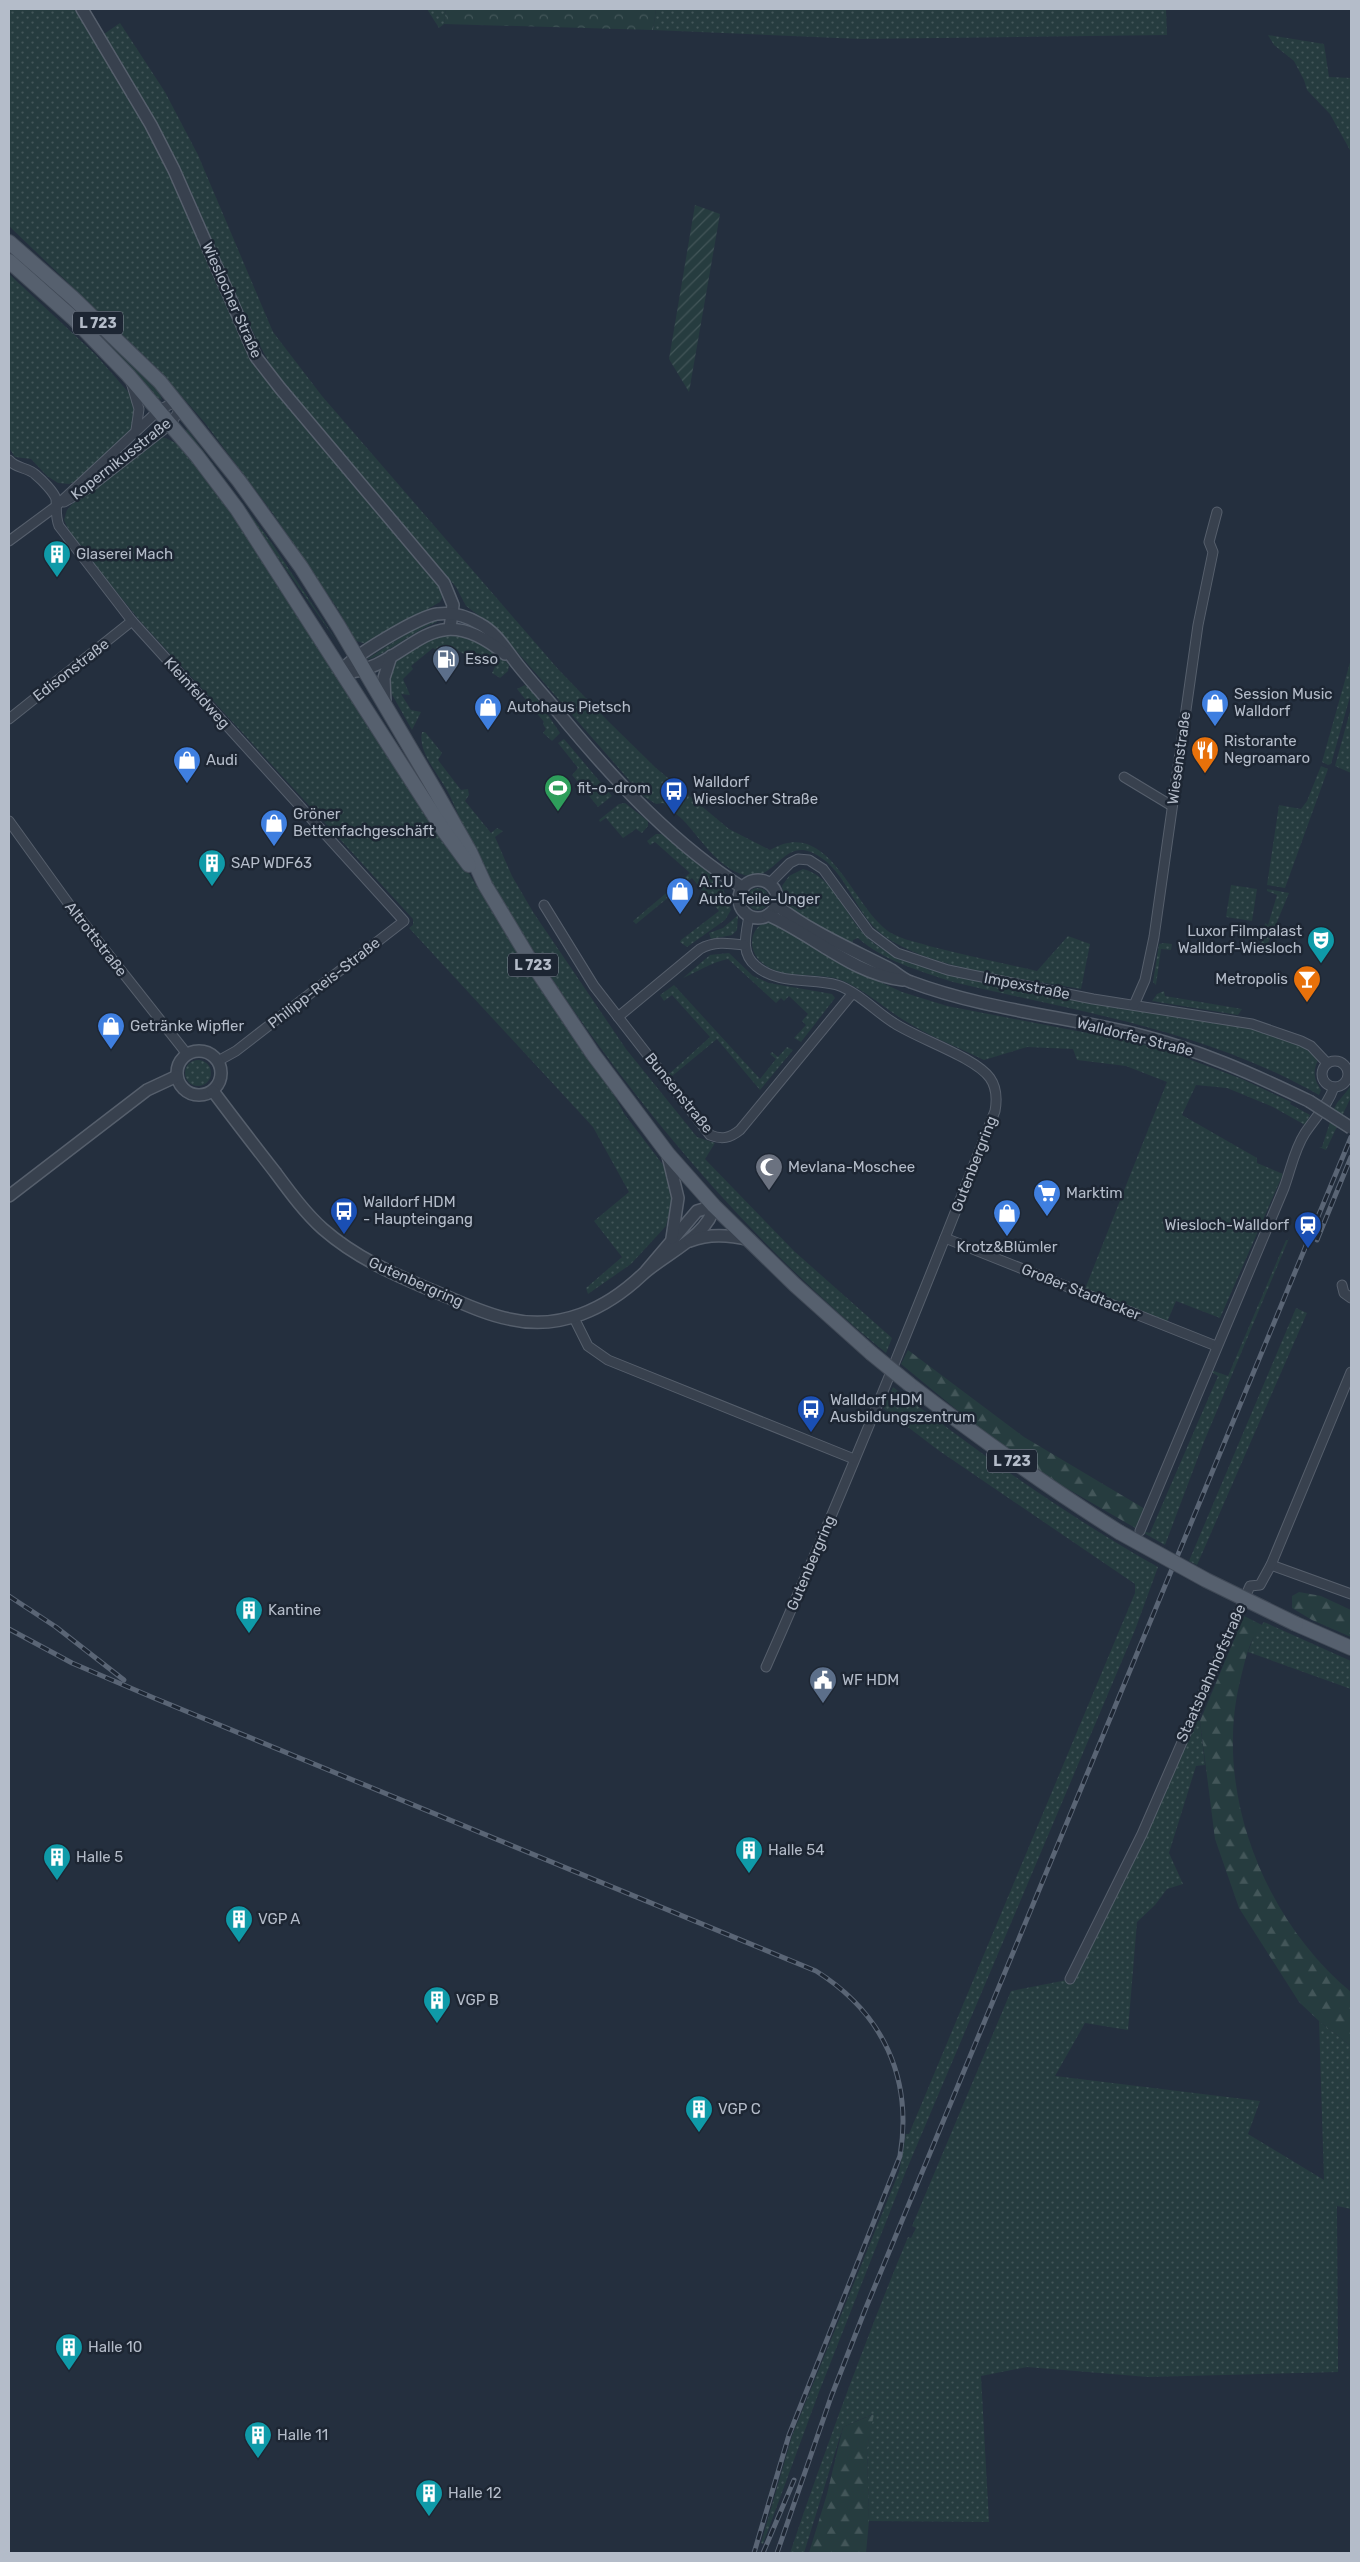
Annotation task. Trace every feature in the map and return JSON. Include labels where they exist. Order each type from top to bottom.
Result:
[{"type":"main road","name":"L 723","points":[[9,242],[73,298],[179,404],[240,481],[301,567],[453,822],[485,885],[530,960],[581,1036],[668,1154],[714,1206],[795,1285],[871,1352],[1001,1454],[1119,1532],[1214,1584],[1296,1624],[1351,1648]]},
{"type":"main road","name":"L 723","points":[[9,261],[73,318],[128,375],[171,424],[237,509],[444,831],[485,885]]},
{"type":"street","name":"Wieslocher Straße","points":[[82,9],[118,68],[170,163],[256,357],[439,576],[450,594],[452,614],[450,628]]},
{"type":"street","name":"Kopernikusstraße","points":[[128,375],[139,410],[136,430]]},
{"type":"street","name":"Kopernikusstraße","points":[[9,541],[55,507],[159,410],[179,404]]},
{"type":"street","name":"Kopernikusstraße","points":[[55,507],[89,488],[171,424],[179,404]]},
{"type":"street","name":"Kleinfeldweg","points":[[9,460],[13,465],[32,471],[37,475],[56,498],[56,518],[60,526],[132,620],[404,921]]},
{"type":"street","name":"Wiesenstraße","points":[[1134,1005],[1145,980],[1152,952],[1198,625],[1213,552],[1210,542],[1217,512]]},
{"type":"street","points":[[342,673],[355,657],[419,620],[435,614],[464,616],[482,625],[499,639],[518,665],[627,790],[669,830],[743,888]]},
{"type":"street","name":"Edisonstraße","points":[[9,719],[132,620]]},
{"type":"street","points":[[342,673],[363,670],[433,631],[450,628],[465,631],[484,640],[518,665]]},
{"type":"street","points":[[386,710],[383,696],[384,678],[391,656]]},
{"type":"street","points":[[1124,777],[1172,806]]},
{"type":"street","name":"Altrottstraße","points":[[9,821],[71,907],[187,1054]]},
{"type":"street","name":"Impexstraße","points":[[770,884],[790,863],[798,859],[809,860],[823,870],[869,932],[897,953],[948,970],[1134,1005],[1244,1022],[1271,1029],[1311,1046],[1327,1063]]},
{"type":"street","points":[[753,881],[770,884],[777,896],[776,905],[768,916],[756,918],[749,916],[739,904],[743,888],[753,881]]},
{"type":"street","name":"Bunsenstraße","points":[[544,905],[594,986],[710,1134],[724,1138],[732,1136],[740,1130],[852,994]]},
{"type":"street","name":"Walldorfer Straße","points":[[776,905],[823,937],[889,969],[907,980]]},
{"type":"street","points":[[618,1017],[700,949],[720,943],[744,945],[749,916]]},
{"type":"street","name":"Walldorfer Straße","points":[[768,916],[847,960],[886,978],[907,980],[986,1003],[1136,1034],[1172,1044],[1246,1071],[1309,1101],[1351,1128]]},
{"type":"street","name":"Philipp-Reis-Straße","points":[[218,1061],[236,1051],[404,921]]},
{"type":"street","name":"Gutenbergring","points":[[744,945],[750,959],[765,972],[786,979],[837,986],[910,1032],[979,1067],[991,1079],[994,1086],[995,1111],[854,1459],[766,1667]]},
{"type":"street","points":[[204,1051],[218,1061],[221,1067],[220,1080],[213,1090],[198,1095],[184,1089],[177,1076],[179,1063],[187,1054],[204,1051]]},
{"type":"street","points":[[1333,1060],[1348,1062],[1348,1075],[1344,1084],[1334,1087],[1328,1085],[1321,1074],[1327,1063],[1333,1060]]},
{"type":"street","points":[[9,1196],[147,1090],[177,1076]]},
{"type":"street","points":[[1140,1531],[1216,1346],[1284,1188],[1293,1157],[1334,1087]]},
{"type":"street","name":"Gutenbergring","points":[[213,1090],[284,1184],[322,1228],[364,1259],[388,1272],[509,1320],[542,1322],[574,1318],[591,1312],[611,1300],[684,1243],[708,1222],[714,1206]]},
{"type":"street","points":[[668,1154],[678,1198],[672,1239]]},
{"type":"street","name":"Gutenbergring","points":[[646,1271],[697,1211],[714,1206]]},
{"type":"street","points":[[684,1243],[697,1238],[715,1235],[737,1236],[750,1240]]},
{"type":"street","name":"Großer Stadtacker","points":[[945,1238],[1216,1346]]},
{"type":"street","points":[[1342,1286],[1344,1293],[1351,1298]]},
{"type":"street","points":[[574,1318],[588,1346],[608,1360],[854,1459]]},
{"type":"street","name":"Staatsbahnhofstraße","points":[[1070,1979],[1142,1834],[1250,1586],[1260,1584],[1271,1565],[1351,1372]]},
{"type":"street","points":[[1271,1565],[1351,1594]]},
{"type":"green space","points":[[9,9],[74,9],[116,72],[165,165],[192,218],[246,345],[418,557],[440,587],[442,598],[440,602],[367,644],[356,641],[337,608],[274,515],[205,423],[158,369],[9,226]]},
{"type":"green space","points":[[427,9],[446,9],[444,24],[439,28]]},
{"type":"green space","points":[[446,9],[656,9],[653,30],[444,24]]},
{"type":"green space","points":[[656,9],[1166,9],[1167,35],[861,39],[653,30]]},
{"type":"green space","points":[[120,23],[165,92],[198,155],[273,332],[322,396],[558,669],[607,720],[656,768],[729,829],[770,850],[791,842],[809,845],[825,855],[839,870],[865,907],[879,923],[893,934],[929,946],[1037,971],[1068,936],[1090,944],[1081,989],[973,970],[917,953],[894,942],[876,929],[860,909],[840,876],[822,858],[811,852],[801,850],[785,856],[763,874],[754,876],[744,875],[726,866],[710,852],[683,820],[663,803],[656,804],[643,796],[497,629],[466,606],[456,587],[277,376],[244,314],[198,207],[166,141],[104,34]]},
{"type":"green space","points":[[1268,35],[1324,44],[1329,77],[1351,78],[1351,152],[1330,114],[1307,90],[1294,61],[1274,45]]},
{"type":"green space","points":[[695,205],[720,214],[689,392],[669,359]]},
{"type":"green space","points":[[9,248],[157,387],[162,400],[151,393],[138,377],[89,328],[9,252]]},
{"type":"green space","points":[[9,274],[95,354],[130,394],[134,403],[134,418],[131,430],[75,482],[69,484],[58,483],[47,476],[31,459],[15,457],[9,448]]},
{"type":"green space","points":[[187,429],[273,545],[340,646],[240,504],[185,432]]},
{"type":"green space","points":[[162,437],[171,440],[186,451],[216,489],[437,828],[468,872],[545,993],[610,1088],[625,1115],[664,1166],[670,1178],[672,1201],[666,1226],[631,1264],[588,1294],[586,1288],[622,1257],[594,1221],[629,1192],[593,1127],[409,928],[413,925],[413,919],[140,621],[71,535],[64,520],[67,510],[75,501],[128,456]]},
{"type":"green space","points":[[436,619],[437,622],[380,654],[367,659],[422,624]]},
{"type":"green space","points":[[462,633],[498,653],[509,665],[508,671],[500,678],[492,673],[495,667],[473,651],[469,657],[449,647],[436,650],[433,648],[411,666],[413,669],[403,679],[410,695],[401,694],[411,710],[421,712],[412,730],[390,691],[389,679],[394,663],[432,635]]},
{"type":"green space","points":[[1351,659],[1351,693],[1331,764],[1328,765],[1322,762]]},
{"type":"green space","points":[[525,685],[530,688],[560,733],[552,741],[543,733],[546,729],[543,724],[544,722],[517,689]]},
{"type":"green space","points":[[1351,708],[1351,773],[1335,766]]},
{"type":"green space","points":[[422,732],[425,732],[442,753],[438,760],[461,790],[468,789],[469,795],[465,801],[491,833],[497,828],[503,831],[495,837],[512,876],[533,912],[626,1049],[697,1137],[715,1143],[705,1159],[794,1251],[892,1338],[886,1353],[838,1312],[745,1222],[701,1173],[618,1072],[545,968],[491,883],[450,796],[427,757],[421,740]]},
{"type":"green space","points":[[564,739],[612,796],[598,807],[572,775],[578,768],[558,743]]},
{"type":"green space","points":[[1321,766],[1328,769],[1285,888],[1267,885],[1279,805],[1301,809],[1307,801]]},
{"type":"green space","points":[[625,803],[648,821],[648,826],[642,833],[636,829],[623,838],[606,818],[600,822],[599,820],[619,804]]},
{"type":"green space","points":[[656,834],[662,834],[725,886],[723,889],[731,910],[725,920],[687,947],[680,942],[681,940],[719,911],[692,878],[636,924],[633,921],[690,873],[655,842],[650,845],[647,841]]},
{"type":"green space","points":[[803,869],[814,873],[823,880],[838,897],[865,935],[877,946],[890,953],[919,964],[1231,1022],[1282,1037],[1322,1052],[1315,1071],[1316,1080],[1321,1090],[1319,1095],[1276,1073],[1232,1054],[1187,1039],[1140,1025],[953,982],[891,959],[858,938],[853,940],[851,946],[819,929],[785,905],[782,886],[789,876]]},
{"type":"green space","points":[[1231,885],[1257,889],[1252,921],[1226,917]]},
{"type":"green space","points":[[758,888],[766,891],[769,899],[766,907],[758,910],[750,907],[747,899],[750,891]]},
{"type":"green space","points":[[1267,889],[1289,893],[1264,953],[1259,952],[1265,923],[1268,925],[1277,895],[1267,891]]},
{"type":"green space","points":[[738,915],[737,930],[732,935],[711,939],[709,933],[723,928]]},
{"type":"green space","points":[[771,920],[844,965],[902,992],[947,1006],[1134,1042],[1170,1052],[1242,1079],[1291,1102],[1290,1104],[1310,1115],[1305,1125],[1273,1107],[1227,1088],[1196,1085],[1182,1115],[1257,1158],[1257,1163],[1283,1174],[1220,1318],[1176,1301],[1167,1322],[1085,1289],[1167,1082],[1126,1066],[1077,1060],[1073,1049],[1027,1047],[984,1060],[903,1020],[859,989],[841,980],[831,977],[789,974],[778,972],[769,967],[760,961],[753,949],[752,943],[755,931],[759,926]]},
{"type":"green space","points":[[1159,944],[1172,944],[1171,950],[1161,949],[1156,985],[1153,982]]},
{"type":"green space","points":[[729,953],[753,976],[769,983],[832,994],[835,998],[801,1042],[794,1038],[806,1025],[802,1021],[808,1014],[789,996],[784,1001],[781,998],[776,1003],[728,959],[711,964],[683,978],[710,955]]},
{"type":"green space","points":[[674,985],[760,1079],[776,1059],[770,1054],[772,1052],[778,1057],[787,1047],[793,1050],[760,1090],[717,1039],[671,1077],[669,1074],[710,1037],[672,995],[664,1001],[660,995]]},
{"type":"green space","points":[[1164,991],[1165,996],[1242,1009],[1238,1015],[1152,1001],[1157,994]]},
{"type":"green space","points":[[198,1060],[207,1064],[211,1073],[207,1082],[198,1086],[189,1082],[185,1073],[189,1064]]},
{"type":"green space","points":[[1351,1086],[1351,1097],[1326,1150],[1319,1147],[1322,1147],[1330,1122],[1328,1121],[1337,1103]]},
{"type":"green space","points":[[1290,1236],[1203,1444],[1165,1545],[1142,1532],[1150,1533],[1218,1376],[1211,1372],[1211,1370],[1228,1376],[1286,1240]]},
{"type":"green space","points":[[1296,1308],[1307,1313],[1197,1565],[1189,1561]]},
{"type":"green space","points":[[908,1350],[1024,1437],[1145,1509],[1137,1529],[1054,1481],[991,1438],[901,1364]]},
{"type":"green space","points":[[893,1387],[1022,1482],[1089,1526],[1158,1567],[1135,1630],[906,2171],[819,2392],[763,2544],[761,2543],[792,2436],[899,2172],[906,2134],[909,2134],[1135,1593],[1135,1584],[938,1450],[883,1408]]},
{"type":"green space","points":[[1299,1592],[1321,1596],[1351,1610],[1351,1637],[1312,1620],[1292,1608],[1292,1596]]},
{"type":"green space","points":[[1244,1616],[1262,1625],[1253,1638],[1245,1659],[1233,1723],[1234,1766],[1241,1809],[1253,1852],[1271,1892],[1294,1929],[1320,1963],[1351,1992],[1351,2046],[1319,2021],[1299,2002],[1239,1908],[1215,1839],[1200,1721]]},
{"type":"green space","points":[[1264,1622],[1351,1661],[1351,1689],[1248,1652],[1255,1633]]},
{"type":"green space","points":[[1194,1719],[1200,1721],[1205,1765],[1196,1766],[1169,1853],[1183,1884],[1167,1889],[1155,1905],[1137,1922],[1128,2030],[1085,2023],[1055,2076],[1260,2101],[1248,2134],[1324,2180],[1319,2021],[1351,2046],[1351,2209],[1337,2206],[1338,2372],[1148,2377],[1027,2367],[981,2376],[989,2522],[869,2521],[867,2449],[873,2414],[843,2427],[804,2553],[790,2553],[876,2315],[908,2237],[911,2238],[916,2228],[912,2226],[1011,1991],[1067,1980]]},
{"type":"green space","points":[[874,2414],[867,2449],[869,2521],[866,2553],[809,2553],[827,2494],[843,2427]]},
{"type":"railway","points":[[777,2553],[831,2397],[865,2310],[1351,1137]]},
{"type":"railway","points":[[1317,1240],[1351,1157]]},
{"type":"railway","points":[[9,1596],[56,1627],[124,1680]]},
{"type":"railway","points":[[9,1629],[72,1663],[154,1698],[816,1971],[839,1988],[859,2007],[875,2027],[888,2050],[897,2074],[902,2100],[903,2127],[900,2156],[789,2435],[754,2553]]},
{"type":"railway","points":[[763,2553],[794,2480]]},
{"type":"place","name":"Glaserei Mach","points":[[57,578]]},
{"type":"place","name":"Esso","points":[[446,683]]},
{"type":"place","name":"Session Music Walldorf","points":[[1215,727]]},
{"type":"place","name":"Autohaus Pietsch","points":[[488,731]]},
{"type":"place","name":"Ristorante Negroamaro","points":[[1205,774]]},
{"type":"place","name":"Audi","points":[[187,784]]},
{"type":"place","name":"fit-o-drom","points":[[558,812]]},
{"type":"place","name":"Walldorf Wieslocher Straße","points":[[674,815]]},
{"type":"place","name":"Gröner Bettenfachgeschäft","points":[[274,847]]},
{"type":"place","name":"SAP WDF63","points":[[212,887]]},
{"type":"place","name":"A.T.U Auto-Teile-Unger","points":[[680,915]]},
{"type":"place","name":"Luxor Filmpalast Walldorf-Wiesloch","points":[[1321,964]]},
{"type":"place","name":"Metropolis","points":[[1307,1003]]},
{"type":"place","name":"Getränke Wipfler","points":[[111,1050]]},
{"type":"place","name":"Mevlana-Moschee","points":[[769,1191]]},
{"type":"place","name":"Marktim","points":[[1047,1217]]},
{"type":"place","name":"Walldorf HDM - Haupteingang","points":[[344,1235]]},
{"type":"place","name":"Krotz&Blümler","points":[[1007,1237]]},
{"type":"place","name":"Wiesloch-Walldorf","points":[[1308,1249]]},
{"type":"place","name":"Walldorf HDM Ausbildungszentrum","points":[[811,1433]]},
{"type":"place","name":"Kantine","points":[[249,1634]]},
{"type":"place","name":"WF HDM","points":[[823,1704]]},
{"type":"place","name":"Halle 54","points":[[749,1874]]},
{"type":"place","name":"Halle 5","points":[[57,1881]]},
{"type":"place","name":"VGP A","points":[[239,1943]]},
{"type":"place","name":"VGP B","points":[[437,2024]]},
{"type":"place","name":"VGP C","points":[[699,2133]]},
{"type":"place","name":"Halle 10","points":[[69,2371]]},
{"type":"place","name":"Halle 11","points":[[258,2459]]},
{"type":"place","name":"Halle 12","points":[[429,2517]]}]
